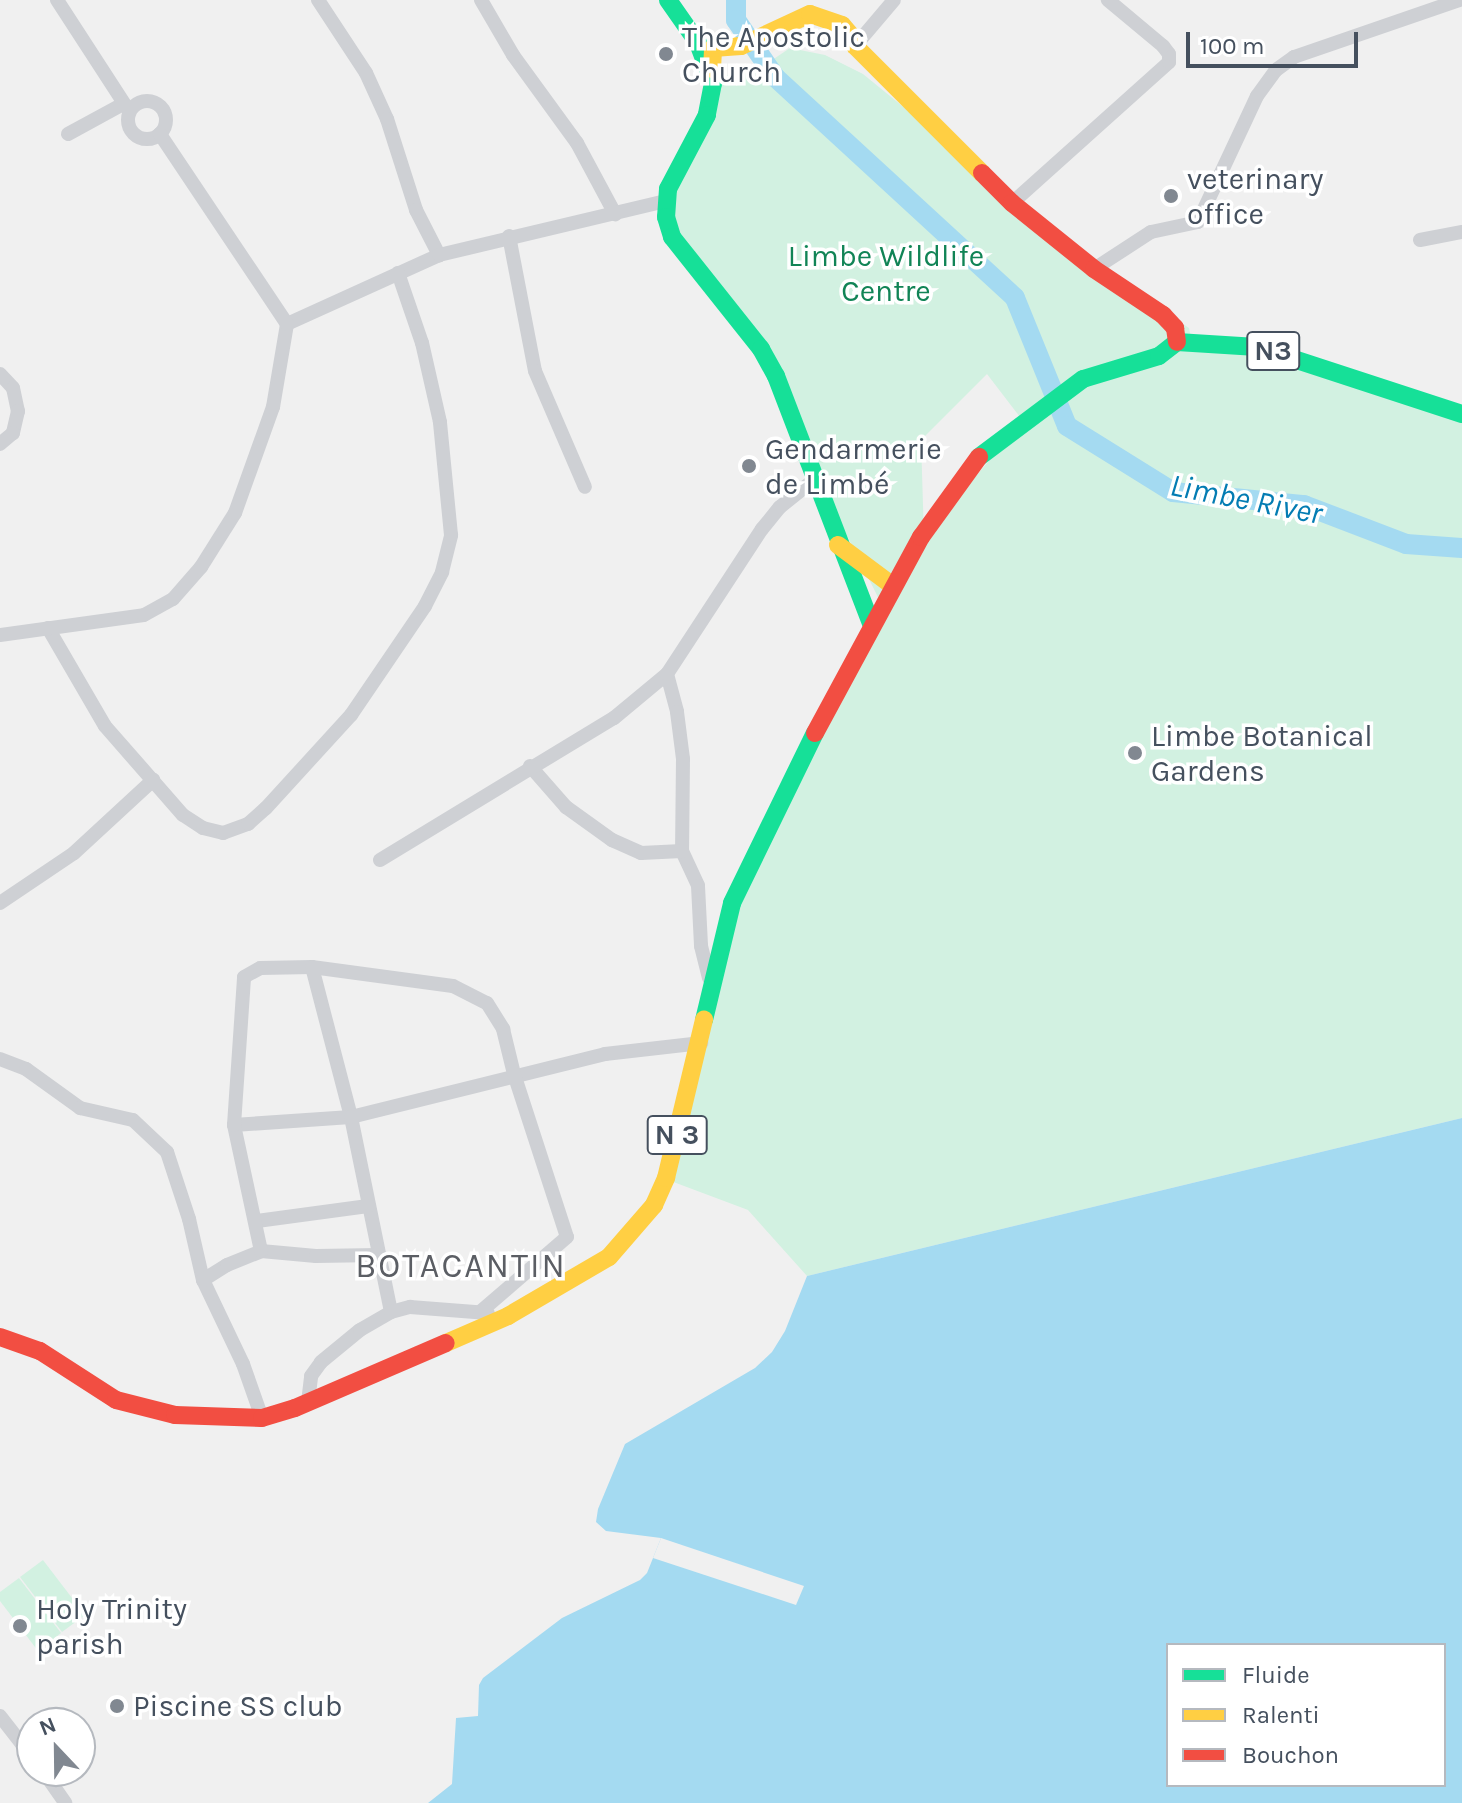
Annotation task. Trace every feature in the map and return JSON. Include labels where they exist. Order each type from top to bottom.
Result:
[{"type":"main road","points":[[668,0],[698,43],[712,74]]},
{"type":"main road","points":[[871,624],[838,545],[776,376],[761,349],[672,237],[666,201],[675,172],[707,115],[712,95],[713,48],[741,46],[810,14],[842,25],[855,40],[855,46],[1012,203],[1094,269],[1172,322],[1177,342]]},
{"type":"main road","name":"N 3","points":[[0,1337],[40,1351],[116,1400],[175,1415],[262,1418],[308,1402],[508,1316],[609,1257],[654,1205],[666,1178],[701,1043],[732,903],[871,624],[893,586],[965,472],[992,444],[1083,379],[1159,356],[1177,342]]},
{"type":"main road","name":"N3","points":[[1177,342],[1257,347],[1462,414]]},
{"type":"main road","points":[[838,545],[893,586]]},
{"type":"street","points":[[57,0],[126,108],[128,123],[138,137],[149,139],[160,134],[166,117],[156,103],[144,101],[126,108],[68,134]]},
{"type":"street","points":[[318,0],[366,73],[387,119],[416,210],[439,255]]},
{"type":"street","points":[[481,0],[513,55],[577,143],[615,214]]},
{"type":"street","points":[[855,46],[894,0]]},
{"type":"street","points":[[1012,203],[1169,62],[1169,54],[1163,46],[1108,0]]},
{"type":"street","points":[[1094,269],[1151,232],[1198,222],[1257,96],[1276,70],[1294,57],[1421,5],[1460,0]]},
{"type":"street","points":[[0,635],[144,615],[158,610],[201,567],[235,513],[273,407],[287,324],[160,134]]},
{"type":"street","points":[[287,324],[439,255],[666,201]]},
{"type":"street","points":[[1420,240],[1462,232]]},
{"type":"street","points":[[509,236],[535,371],[585,487]]},
{"type":"street","points":[[48,628],[105,726],[183,815],[203,828],[223,833],[248,824],[351,715],[425,606],[442,572],[450,520],[440,422],[422,343],[398,273]]},
{"type":"street","points":[[0,374],[13,388],[18,411],[13,433],[0,444]]},
{"type":"street","points":[[380,860],[530,766],[614,718],[667,674],[762,529],[780,507],[815,479]]},
{"type":"street","points":[[667,674],[677,712],[683,759],[682,851],[698,886],[701,946],[711,987]]},
{"type":"street","points":[[530,766],[566,807],[612,840],[641,853],[682,851]]},
{"type":"street","points":[[0,903],[74,853],[153,780]]},
{"type":"street","points":[[312,967],[351,1117],[391,1312]]},
{"type":"street","points":[[261,1251],[234,1125],[244,977],[260,968],[312,967],[453,986],[487,1003],[503,1029],[514,1074],[567,1237],[480,1312]]},
{"type":"street","points":[[234,1125],[351,1117],[514,1074],[605,1054],[701,1043]]},
{"type":"street","points":[[0,1059],[26,1069],[80,1108],[133,1120],[167,1152],[189,1219],[203,1280],[243,1364],[262,1418]]},
{"type":"street","points":[[257,1221],[368,1206]]},
{"type":"street","points":[[203,1280],[227,1265],[261,1251],[316,1256],[378,1255]]},
{"type":"street","points":[[308,1402],[311,1376],[321,1362],[360,1330],[391,1312],[410,1307],[508,1316]]},
{"type":"street","points":[[0,1716],[16,1736]]},
{"type":"green space","name":"Limbe Botanical Gardens","points":[[790,48],[825,55],[863,74],[1108,274],[1189,328],[1194,352],[1260,353],[1462,418],[1462,1118],[807,1276],[748,1210],[668,1180],[735,900],[882,605],[819,480],[775,363],[674,238],[668,203],[719,76],[754,72]],"holes":[[[987,374],[1023,421],[924,537],[921,440]]]},
{"type":"green space","points":[[43,1560],[85,1615],[62,1632],[20,1577]]},
{"type":"green space","points":[[19,1578],[61,1633],[38,1651],[0,1601],[0,1592]]},
{"type":"water","points":[[1462,1118],[1462,1803],[428,1803],[452,1784],[456,1718],[478,1716],[479,1685],[483,1678],[562,1618],[640,1580],[647,1573],[661,1538],[606,1531],[596,1522],[598,1509],[625,1444],[755,1368],[772,1352],[785,1331],[807,1276]]},
{"type":"pier","points":[[661,1538],[804,1586],[796,1605],[653,1558]]},
{"type":"waterway","name":"Limbe River","points":[[736,0],[736,20],[775,77],[1015,298],[1067,426],[1173,492],[1304,505],[1406,544],[1462,548]]},
{"type":"traffic: fast","points":[[668,0],[698,43],[713,83],[707,115],[668,189],[666,217],[672,237],[761,349],[776,376],[871,624]]},
{"type":"traffic: fast","points":[[979,457],[1083,379],[1159,356],[1177,342],[1257,347],[1462,414]]},
{"type":"traffic: fast","points":[[704,1020],[732,903],[815,733]]},
{"type":"traffic: slow","points":[[712,69],[713,48],[741,46],[810,14],[842,25],[855,40],[855,46],[982,173]]},
{"type":"traffic: slow","points":[[838,545],[893,586]]},
{"type":"traffic: slow","points":[[446,1343],[508,1316],[609,1257],[654,1205],[666,1178],[704,1020]]},
{"type":"traffic: jam","points":[[982,173],[1012,203],[1094,269],[1163,315],[1175,328],[1177,342]]},
{"type":"traffic: jam","points":[[815,733],[921,537],[979,457]]},
{"type":"traffic: jam","points":[[0,1337],[40,1351],[116,1400],[175,1415],[262,1418],[295,1408],[446,1343]]},
{"type":"place","name":"The Apostolic Church","points":[[666,54]]},
{"type":"place","name":"veterinary office","points":[[1171,196]]},
{"type":"place","name":"Gendarmerie de Limbé","points":[[749,466]]},
{"type":"place","name":"Limbe Botanical Gardens","points":[[1135,753]]},
{"type":"place","name":"Holy Trinity parish","points":[[20,1626]]},
{"type":"place","name":"Piscine SS club","points":[[117,1706]]},
{"type":"district","name":"BOTACANTIN","points":[[461,1267]]},
{"type":"park label","name":"Limbe Wildlife Centre","points":[[886,273]]}]
